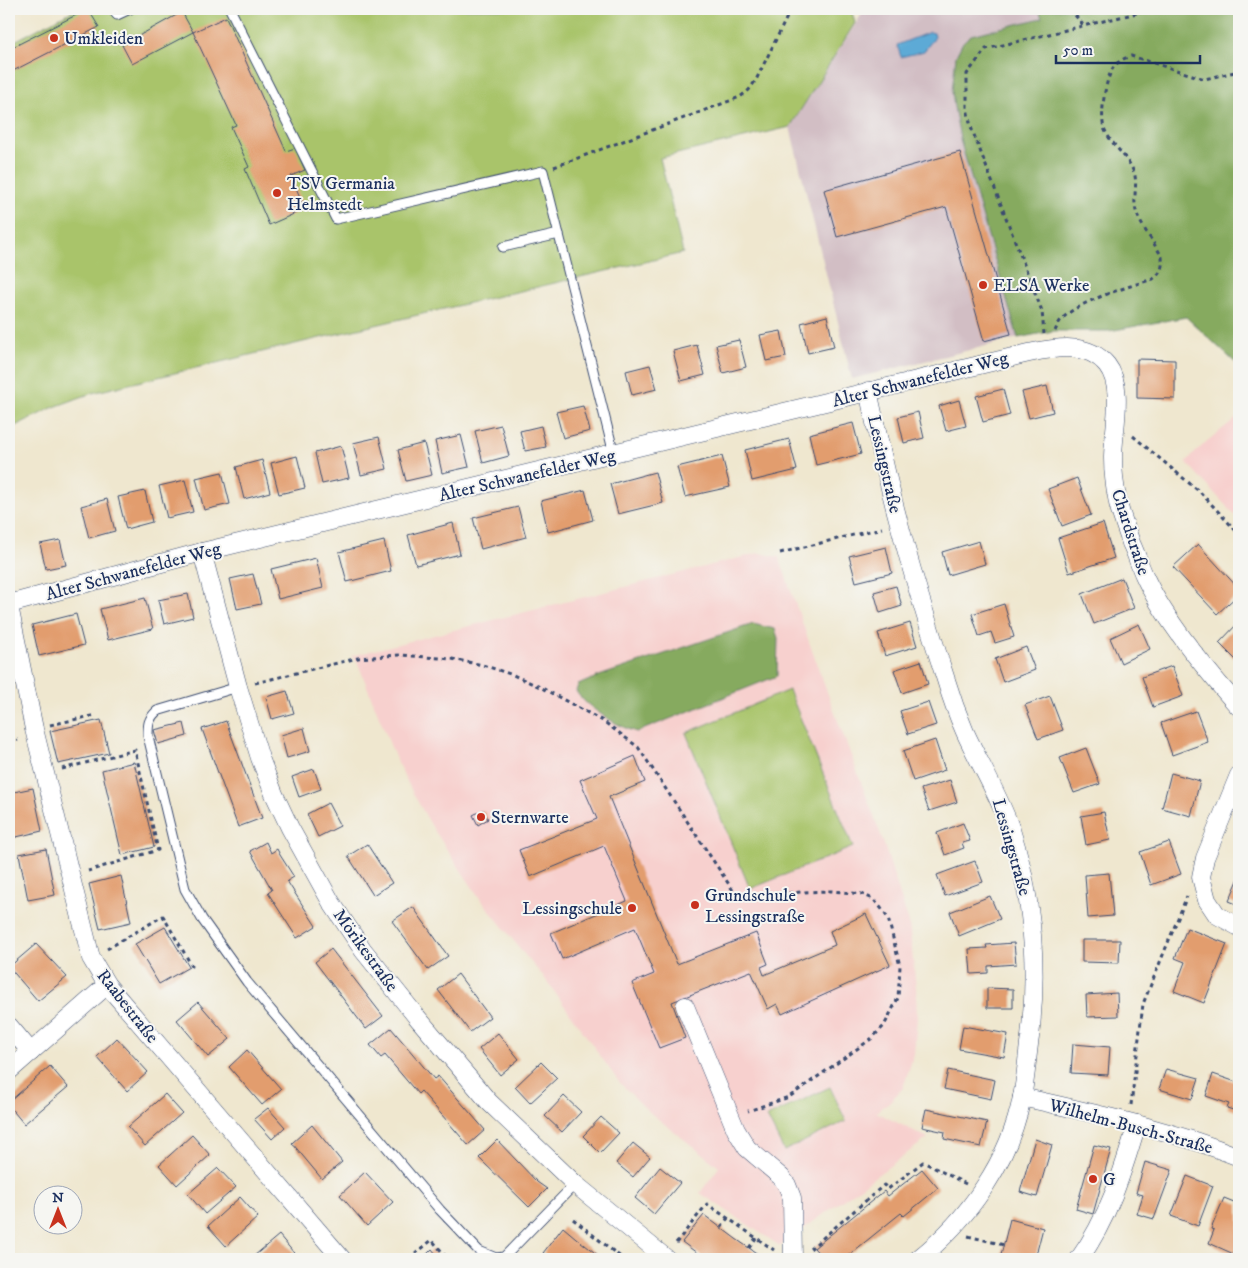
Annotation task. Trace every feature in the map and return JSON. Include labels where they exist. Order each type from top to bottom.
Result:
[{"type":"street","name":"Chardstraße","points":[[1046,350],[1065,347],[1082,350],[1097,356],[1113,374],[1117,392],[1113,456],[1114,480],[1119,506],[1144,576],[1163,610],[1210,674],[1239,707]]},
{"type":"street","name":"Alter Schwanefelder Weg","points":[[9,605],[202,552],[1046,350]]},
{"type":"street","name":"Lessingstraße","points":[[868,392],[899,523],[946,681],[965,733],[996,792],[1011,830],[1024,877],[1031,915],[1034,954],[1034,992],[1022,1098],[1012,1130],[988,1181],[975,1201],[950,1231],[918,1259]]},
{"type":"street","name":"Mörikestraße","points":[[202,552],[238,687],[260,758],[286,820],[331,902],[358,942],[416,1016],[489,1102],[575,1184],[668,1259]]},
{"type":"street","name":"Raabestraße","points":[[9,605],[34,729],[91,958],[107,985],[342,1259]]},
{"type":"street","points":[[1239,775],[1205,858],[1201,877],[1207,900],[1217,915],[1239,927]]},
{"type":"street","points":[[9,1071],[107,985]]},
{"type":"street","points":[[685,1006],[731,1117],[747,1148],[781,1176],[787,1184],[792,1198],[793,1255]]},
{"type":"street","points":[[9,1026],[31,1052]]},
{"type":"street","name":"Wilhelm-Busch-Straße","points":[[1022,1098],[1186,1137],[1239,1157]]},
{"type":"street","points":[[1079,1259],[1091,1241],[1110,1204],[1126,1160],[1133,1123]]},
{"type":"lane","points":[[112,9],[117,16],[130,9]]},
{"type":"lane","points":[[230,9],[336,219],[543,171],[614,454]]},
{"type":"lane","points":[[503,247],[559,234]]},
{"type":"lane","points":[[238,687],[157,711],[150,717],[148,724],[148,736],[185,889],[202,919],[254,990],[440,1210],[479,1251],[496,1258],[504,1257],[575,1184]]},
{"type":"path","points":[[543,171],[740,97],[749,90],[756,80],[791,9]]},
{"type":"path","points":[[1070,9],[1084,26]]},
{"type":"path","points":[[1046,350],[1042,311],[971,127],[966,93],[967,74],[986,49],[1154,9]]},
{"type":"path","points":[[1046,350],[1061,319],[1074,308],[1104,295],[1153,279],[1160,274],[1163,265],[1162,257],[1136,210],[1136,185],[1128,160],[1108,135],[1104,126],[1104,98],[1113,68],[1123,59],[1131,56],[1205,78],[1239,72]]},
{"type":"path","points":[[1116,422],[1201,493],[1239,534]]},
{"type":"path","points":[[780,553],[899,523]]},
{"type":"path","points":[[238,687],[358,658],[379,655],[452,659],[483,665],[513,675],[574,704],[603,721],[638,747],[738,898],[778,893],[832,891],[862,894],[873,899],[888,918],[900,966],[898,998],[884,1026],[871,1039],[790,1096],[731,1117]]},
{"type":"path","points":[[34,729],[96,715]]},
{"type":"path","points":[[45,773],[135,750],[158,850],[71,876]]},
{"type":"path","points":[[1133,1123],[1143,1004],[1188,893],[1201,877]]},
{"type":"path","points":[[91,958],[163,916],[194,968]]},
{"type":"path","points":[[680,1238],[707,1204],[756,1238],[793,1255],[884,1185],[888,1189],[924,1162],[973,1188]]},
{"type":"path","points":[[721,1227],[728,1218]]},
{"type":"path","points":[[573,1219],[622,1259]]},
{"type":"path","points":[[950,1231],[1004,1245]]},
{"type":"path","points":[[749,1248],[756,1238]]},
{"type":"path","points":[[409,1259],[432,1240],[448,1259]]},
{"type":"shaded area","points":[[865,9],[1039,9],[1042,18],[971,35],[961,143],[1018,338],[852,379],[790,127]]},
{"type":"shaded area","points":[[1239,416],[1239,520],[1186,462],[1206,442]]},
{"type":"shaded area","name":"Grundschule Lessingstraße","points":[[759,553],[779,557],[881,835],[909,923],[916,987],[917,1018],[914,1054],[903,1088],[876,1112],[928,1138],[780,1246],[700,1193],[719,1167],[648,1111],[619,1082],[546,980],[479,897],[434,830],[415,797],[397,762],[357,661],[351,656]]},
{"type":"green space","points":[[76,9],[851,9],[855,23],[790,127],[660,158],[683,253],[92,393],[54,407],[9,429],[9,44]]},
{"type":"green space","points":[[1039,9],[1239,9],[1239,366],[1186,317],[1109,331],[1053,331],[1018,338],[961,143],[952,91],[956,56],[963,42],[971,35],[1042,18]]},
{"type":"green space","points":[[753,624],[775,629],[778,638],[777,676],[637,732],[603,716],[586,703],[576,691],[578,685],[599,676]]},
{"type":"green space","points":[[789,690],[853,847],[750,889],[686,733]]},
{"type":"green space","points":[[830,1087],[846,1121],[784,1151],[767,1117]]},
{"type":"water","points":[[930,32],[934,33],[935,37],[924,51],[901,57],[897,45]]},
{"type":"building","name":"Umkleiden","points":[[88,9],[99,27],[9,73],[9,49]]},
{"type":"building","points":[[182,12],[193,32],[132,64],[122,45]]},
{"type":"building","points":[[226,17],[286,151],[295,148],[305,170],[291,176],[305,209],[269,225],[245,169],[249,167],[231,127],[236,125],[193,32]]},
{"type":"building","name":"ELSA Werke","points":[[960,152],[1011,334],[984,341],[946,207],[837,237],[824,190]]},
{"type":"building","points":[[827,316],[834,347],[808,353],[801,323]]},
{"type":"building","points":[[781,331],[786,357],[766,361],[760,335]]},
{"type":"building","points":[[739,340],[746,367],[723,373],[716,345]]},
{"type":"building","points":[[697,345],[705,375],[681,381],[673,351]]},
{"type":"building","points":[[1137,359],[1175,360],[1175,399],[1137,398]]},
{"type":"building","points":[[650,365],[657,389],[632,395],[626,371]]},
{"type":"building","points":[[1047,386],[1053,412],[1029,418],[1022,392]]},
{"type":"building","points":[[1003,389],[1010,415],[983,422],[976,396]]},
{"type":"building","points":[[959,400],[966,426],[946,431],[939,406]]},
{"type":"building","points":[[583,406],[590,431],[563,438],[556,412]]},
{"type":"building","points":[[918,412],[924,438],[904,443],[898,417]]},
{"type":"building","points":[[853,423],[861,454],[816,465],[809,434]]},
{"type":"building","points":[[501,425],[509,456],[483,463],[475,431]]},
{"type":"building","points":[[541,426],[546,447],[525,451],[520,431]]},
{"type":"building","points":[[461,435],[469,467],[442,473],[435,441]]},
{"type":"building","points":[[379,437],[387,469],[361,475],[353,443]]},
{"type":"building","points":[[789,439],[797,470],[752,481],[745,450]]},
{"type":"building","points":[[424,443],[432,475],[406,481],[398,450]]},
{"type":"building","points":[[341,446],[349,478],[322,484],[315,453]]},
{"type":"building","points":[[297,456],[305,488],[279,494],[271,463]]},
{"type":"building","points":[[722,456],[730,487],[685,497],[677,467]]},
{"type":"building","points":[[262,460],[270,492],[244,499],[236,467]]},
{"type":"building","points":[[222,472],[230,504],[204,510],[196,478]]},
{"type":"building","points":[[655,472],[663,503],[618,514],[610,484]]},
{"type":"building","points":[[1077,478],[1091,515],[1062,526],[1048,489]]},
{"type":"building","points":[[185,480],[193,512],[167,518],[159,486]]},
{"type":"building","points":[[585,490],[593,520],[548,532],[541,501]]},
{"type":"building","points":[[145,491],[152,522],[126,529],[118,497]]},
{"type":"building","points":[[107,499],[115,531],[89,538],[81,506]]},
{"type":"building","points":[[518,507],[526,537],[481,549],[473,518]]},
{"type":"building","points":[[453,523],[460,554],[416,565],[408,535]]},
{"type":"building","points":[[1103,523],[1114,558],[1069,573],[1058,538]]},
{"type":"building","points":[[60,540],[66,565],[46,569],[40,544]]},
{"type":"building","points":[[384,541],[391,571],[347,582],[339,552]]},
{"type":"building","points":[[979,541],[985,564],[948,575],[942,552]]},
{"type":"building","points":[[1198,544],[1239,589],[1239,594],[1217,614],[1173,567]]},
{"type":"building","points":[[886,547],[892,573],[856,582],[849,556]]},
{"type":"building","points":[[316,558],[323,588],[278,599],[271,569]]},
{"type":"building","points":[[253,574],[261,604],[237,609],[230,579]]},
{"type":"building","points":[[1122,578],[1134,608],[1094,624],[1082,594]]},
{"type":"building","points":[[896,586],[902,606],[880,613],[874,592]]},
{"type":"building","points":[[188,594],[193,617],[164,624],[158,600]]},
{"type":"building","points":[[145,598],[153,629],[108,640],[100,609]]},
{"type":"building","points":[[1004,604],[1014,637],[995,643],[991,632],[979,636],[972,614]]},
{"type":"building","points":[[76,614],[84,645],[39,656],[32,625]]},
{"type":"building","points":[[1239,622],[1239,663],[1219,643]]},
{"type":"building","points":[[910,623],[917,646],[885,656],[878,633]]},
{"type":"building","points":[[1139,624],[1150,649],[1121,663],[1110,638]]},
{"type":"building","points":[[1026,647],[1035,670],[1003,682],[995,659]]},
{"type":"building","points":[[921,661],[928,684],[902,693],[894,670]]},
{"type":"building","points":[[1172,666],[1183,696],[1153,707],[1142,677]]},
{"type":"building","points":[[287,691],[294,713],[272,719],[266,697]]},
{"type":"building","points":[[1050,696],[1063,730],[1038,739],[1025,705]]},
{"type":"building","points":[[928,702],[936,725],[908,734],[900,711]]},
{"type":"building","points":[[1196,711],[1208,742],[1172,755],[1161,723]]},
{"type":"building","points":[[101,720],[109,753],[58,764],[50,731]]},
{"type":"building","points":[[226,721],[262,818],[238,827],[202,729]]},
{"type":"building","points":[[184,723],[187,736],[158,744],[154,730]]},
{"type":"building","points":[[304,728],[310,751],[287,758],[281,735]]},
{"type":"building","points":[[935,740],[945,770],[913,781],[903,751]]},
{"type":"building","points":[[1086,748],[1100,784],[1074,793],[1060,758]]},
{"type":"building","name":"Lessingschule","points":[[635,756],[645,782],[609,797],[677,964],[756,933],[768,964],[761,967],[764,975],[835,945],[830,931],[866,914],[890,965],[782,1014],[777,1004],[768,1009],[751,971],[672,1002],[685,1038],[659,1048],[632,983],[654,974],[635,928],[562,959],[551,933],[627,901],[604,846],[530,877],[519,850],[597,819],[580,780]]},
{"type":"building","points":[[134,762],[154,847],[122,855],[102,770]]},
{"type":"building","points":[[314,769],[321,789],[299,797],[292,777]]},
{"type":"building","points":[[1171,773],[1200,781],[1191,816],[1162,808]]},
{"type":"building","points":[[950,780],[957,802],[929,811],[921,789]]},
{"type":"building","points":[[33,788],[42,831],[12,838],[9,822],[9,793]]},
{"type":"building","points":[[328,803],[340,826],[318,837],[307,814]]},
{"type":"building","name":"Sternwarte","points":[[483,810],[488,819],[478,825],[473,815]]},
{"type":"building","points":[[1104,812],[1110,840],[1086,845],[1081,816]]},
{"type":"building","points":[[963,823],[970,841],[962,843],[964,848],[945,855],[937,833]]},
{"type":"building","points":[[266,842],[271,853],[277,849],[294,877],[287,881],[316,926],[297,938],[268,893],[272,890],[250,851]]},
{"type":"building","points":[[1169,842],[1181,874],[1151,885],[1140,852]]},
{"type":"building","points":[[367,844],[392,883],[373,895],[348,856]]},
{"type":"building","points":[[46,849],[55,895],[28,900],[19,854]]},
{"type":"building","points":[[975,861],[983,882],[945,896],[937,875]]},
{"type":"building","points":[[1109,873],[1113,916],[1088,918],[1085,875]]},
{"type":"building","points":[[121,876],[131,922],[100,929],[89,884]]},
{"type":"building","points":[[1239,878],[1239,905],[1229,901]]},
{"type":"building","points":[[990,896],[1000,919],[959,936],[950,912]]},
{"type":"building","points":[[413,907],[448,956],[428,970],[392,921]]},
{"type":"building","points":[[165,927],[189,967],[159,984],[135,944]]},
{"type":"building","points":[[1187,928],[1227,944],[1204,1003],[1174,991],[1185,962],[1175,958]]},
{"type":"building","points":[[1082,940],[1120,940],[1119,963],[1082,962]]},
{"type":"building","points":[[1014,943],[1016,964],[988,966],[988,973],[971,974],[969,949],[987,948],[986,945]]},
{"type":"building","points":[[36,944],[67,977],[38,1001],[9,967]]},
{"type":"building","points":[[331,949],[383,1016],[366,1029],[315,962]]},
{"type":"building","points":[[458,974],[490,1017],[470,1032],[438,990]]},
{"type":"building","points":[[987,988],[1013,989],[1013,1008],[987,1008]]},
{"type":"building","points":[[1117,993],[1118,1016],[1087,1017],[1086,995]]},
{"type":"building","points":[[198,1002],[230,1039],[208,1057],[177,1020]]},
{"type":"building","points":[[963,1026],[1008,1034],[1004,1057],[959,1049]]},
{"type":"building","points":[[391,1028],[434,1079],[438,1076],[485,1130],[468,1145],[421,1091],[418,1094],[385,1055],[381,1058],[370,1045]]},
{"type":"building","points":[[498,1033],[519,1059],[500,1075],[479,1049]]},
{"type":"building","points":[[117,1038],[148,1072],[127,1091],[97,1057]]},
{"type":"building","points":[[1073,1044],[1110,1047],[1108,1075],[1071,1073]]},
{"type":"building","points":[[247,1050],[281,1089],[262,1105],[229,1067]]},
{"type":"building","points":[[541,1062],[557,1078],[530,1103],[515,1087]]},
{"type":"building","points":[[50,1066],[68,1087],[24,1124],[9,1106],[9,1102]]},
{"type":"building","points":[[1166,1069],[1199,1078],[1192,1099],[1159,1089]]},
{"type":"building","points":[[948,1070],[995,1080],[991,1099],[944,1089]]},
{"type":"building","points":[[1213,1074],[1239,1083],[1239,1112],[1227,1108],[1229,1104],[1206,1096]]},
{"type":"building","points":[[165,1094],[182,1113],[145,1146],[128,1127]]},
{"type":"building","points":[[564,1096],[581,1112],[562,1132],[545,1116]]},
{"type":"building","points":[[268,1108],[285,1127],[272,1139],[254,1119]]},
{"type":"building","points":[[926,1109],[987,1122],[981,1147],[944,1139],[945,1132],[922,1127]]},
{"type":"building","points":[[601,1117],[619,1133],[600,1153],[583,1136]]},
{"type":"building","points":[[312,1125],[342,1162],[322,1179],[292,1143]]},
{"type":"building","points":[[192,1135],[210,1155],[177,1185],[159,1165]]},
{"type":"building","points":[[1035,1139],[1052,1145],[1037,1197],[1020,1192]]},
{"type":"building","points":[[497,1140],[537,1182],[547,1189],[529,1207],[479,1158]]},
{"type":"building","points":[[633,1143],[650,1157],[633,1177],[616,1163]]},
{"type":"building","name":"G","points":[[1094,1145],[1111,1149],[1093,1214],[1076,1209]]},
{"type":"building","points":[[1145,1162],[1172,1170],[1154,1219],[1137,1214],[1143,1195],[1136,1193]]},
{"type":"building","points":[[660,1167],[680,1183],[654,1214],[635,1198]]},
{"type":"building","points":[[218,1168],[236,1187],[205,1214],[188,1194]]},
{"type":"building","points":[[922,1169],[938,1188],[904,1216],[901,1213],[844,1259],[824,1259],[814,1248],[884,1191],[888,1196]]},
{"type":"building","points":[[365,1172],[393,1202],[367,1226],[340,1195]]},
{"type":"building","points":[[1187,1176],[1213,1186],[1198,1226],[1171,1216]]},
{"type":"building","points":[[240,1197],[258,1217],[226,1246],[208,1226]]},
{"type":"building","points":[[1224,1198],[1239,1204],[1239,1247],[1236,1255],[1209,1243],[1214,1230],[1211,1229]]},
{"type":"building","points":[[704,1215],[765,1259],[705,1259],[682,1242]]},
{"type":"building","points":[[1010,1219],[1043,1228],[1035,1259],[1000,1259]]},
{"type":"building","points":[[563,1227],[603,1259],[551,1259],[543,1253]]},
{"type":"building","points":[[279,1235],[299,1259],[257,1259],[254,1256]]},
{"type":"building","points":[[432,1249],[440,1259],[422,1259]]},
{"type":"place","name":"Umkleiden","points":[[54,38]]},
{"type":"place","name":"TSV Germania Helmstedt","points":[[277,193]]},
{"type":"place","name":"ELSA Werke","points":[[983,285]]},
{"type":"place","name":"Sternwarte","points":[[481,817]]},
{"type":"place","name":"Grundschule Lessingstraße","points":[[695,905]]},
{"type":"place","name":"Lessingschule","points":[[632,908]]},
{"type":"place","name":"G","points":[[1093,1179]]}]
